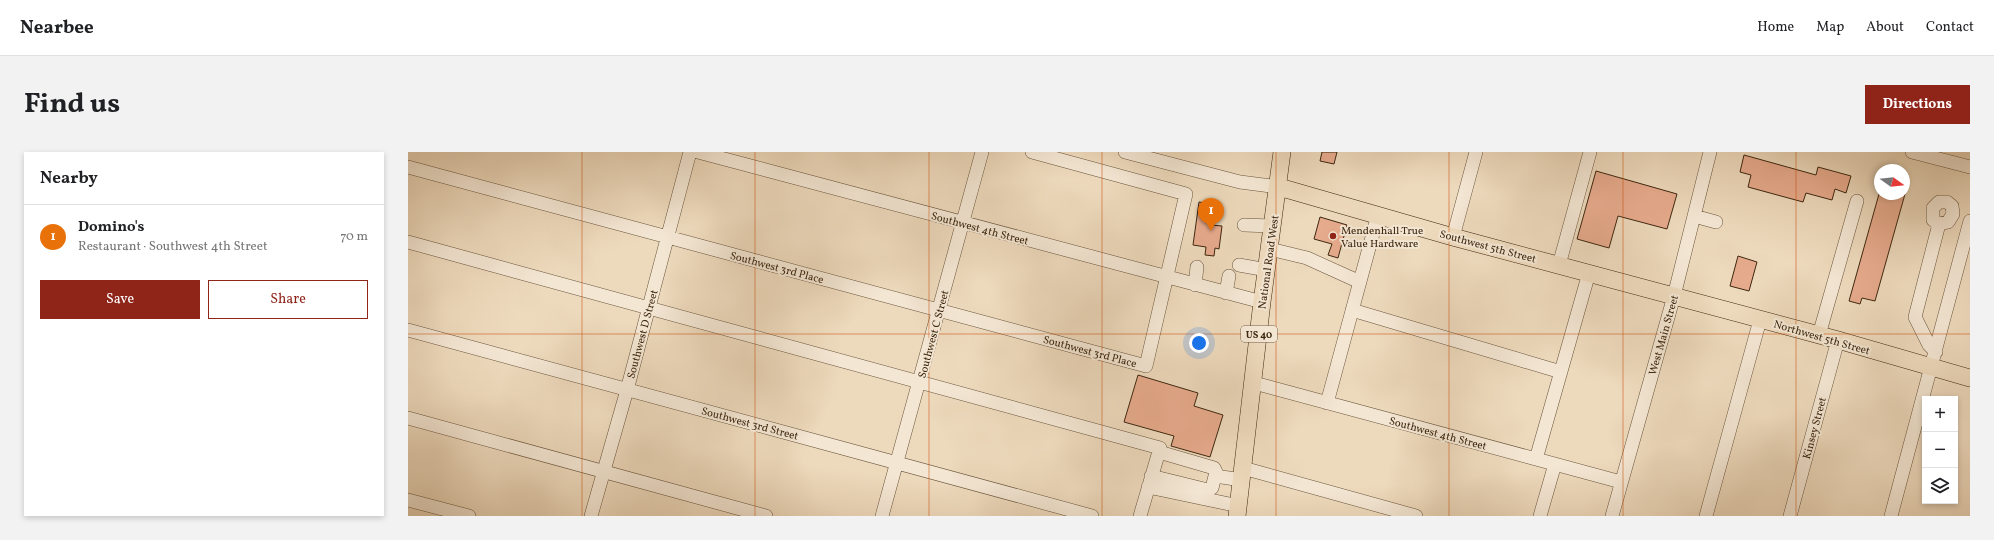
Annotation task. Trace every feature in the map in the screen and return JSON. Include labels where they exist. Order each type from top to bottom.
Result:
[{"type":"main road","name":"National Road West","points":[[1238,511],[1254,383],[1262,302],[1279,187],[1282,152]]},
{"type":"main road","name":"Southwest 5th Street","points":[[1279,187],[1453,237],[1674,296]]},
{"type":"main road","name":"Northwest 5th Street","points":[[1674,296],[1838,340],[1970,378]]},
{"type":"street","name":"Southwest D Street","points":[[591,516],[627,390],[690,152]]},
{"type":"street","name":"Southwest 4th Street","points":[[698,152],[1262,302]]},
{"type":"street","name":"Southwest C Street","points":[[882,516],[898,463],[982,152]]},
{"type":"street","points":[[1032,152],[1186,194],[1167,277]]},
{"type":"street","points":[[1125,152],[1240,182],[1279,187]]},
{"type":"street","points":[[1453,237],[1476,152]]},
{"type":"street","points":[[1559,265],[1590,152]]},
{"type":"street","name":"West Main Street","points":[[1612,516],[1674,296],[1710,152]]},
{"type":"street","points":[[1912,152],[1970,168]]},
{"type":"street","name":"Southwest 3rd Place","points":[[408,167],[1146,366],[1167,277]]},
{"type":"street","points":[[1819,335],[1857,201]]},
{"type":"street","points":[[1327,403],[1378,215]]},
{"type":"street","points":[[1694,216],[1716,222]]},
{"type":"street","points":[[1891,516],[1932,368],[1970,221]]},
{"type":"street","points":[[1936,352],[1929,345],[1915,317],[1939,224]]},
{"type":"street","points":[[1244,225],[1273,226]]},
{"type":"street","points":[[408,242],[1160,448],[1140,516]]},
{"type":"street","points":[[1270,249],[1302,256],[1360,282]]},
{"type":"street","points":[[1239,265],[1267,270]]},
{"type":"street","points":[[1194,285],[1197,267]]},
{"type":"street","points":[[1536,459],[1589,273]]},
{"type":"street","points":[[1226,293],[1229,276]]},
{"type":"street","points":[[1352,310],[1561,372]]},
{"type":"street","points":[[1706,516],[1760,320]]},
{"type":"street","name":"Southwest 3rd Street","points":[[408,330],[1092,516]]},
{"type":"street","name":"Kinsey Street","points":[[1790,516],[1838,340]]},
{"type":"street","name":"Southwest 4th Street","points":[[1254,383],[1621,482]]},
{"type":"street","points":[[408,418],[766,516]]},
{"type":"street","points":[[1150,482],[1209,490],[1212,488],[1216,470],[1212,467],[1159,452]]},
{"type":"street","points":[[1540,516],[1555,464]]},
{"type":"street","points":[[1215,476],[1243,474],[1416,516]]},
{"type":"street","points":[[1150,482],[1238,511]]},
{"type":"street","points":[[408,500],[469,516]]},
{"type":"building","points":[[1322,152],[1337,152],[1334,164],[1320,161]]},
{"type":"building","points":[[1744,155],[1816,175],[1818,167],[1851,176],[1846,193],[1835,189],[1832,200],[1806,193],[1803,202],[1748,187],[1751,175],[1740,172]]},
{"type":"building","points":[[1596,171],[1677,194],[1667,229],[1618,216],[1609,248],[1577,239]]},
{"type":"building","points":[[1877,200],[1903,200],[1875,301],[1862,298],[1860,304],[1849,301]]},
{"type":"building","points":[[1199,202],[1212,204],[1211,225],[1222,226],[1219,249],[1215,248],[1214,256],[1205,255],[1206,247],[1193,245]]},
{"type":"building","points":[[1320,217],[1347,225],[1338,258],[1328,255],[1332,244],[1314,239]]},
{"type":"building","points":[[1738,256],[1757,262],[1749,291],[1730,286]]},
{"type":"building","points":[[1138,375],[1198,393],[1194,406],[1223,415],[1210,457],[1171,446],[1174,436],[1124,422]]},
{"type":"place","name":"Domino's","points":[[1211,231]]},
{"type":"place","name":"Mendenhall True Value Hardware","points":[[1333,236]]}]
